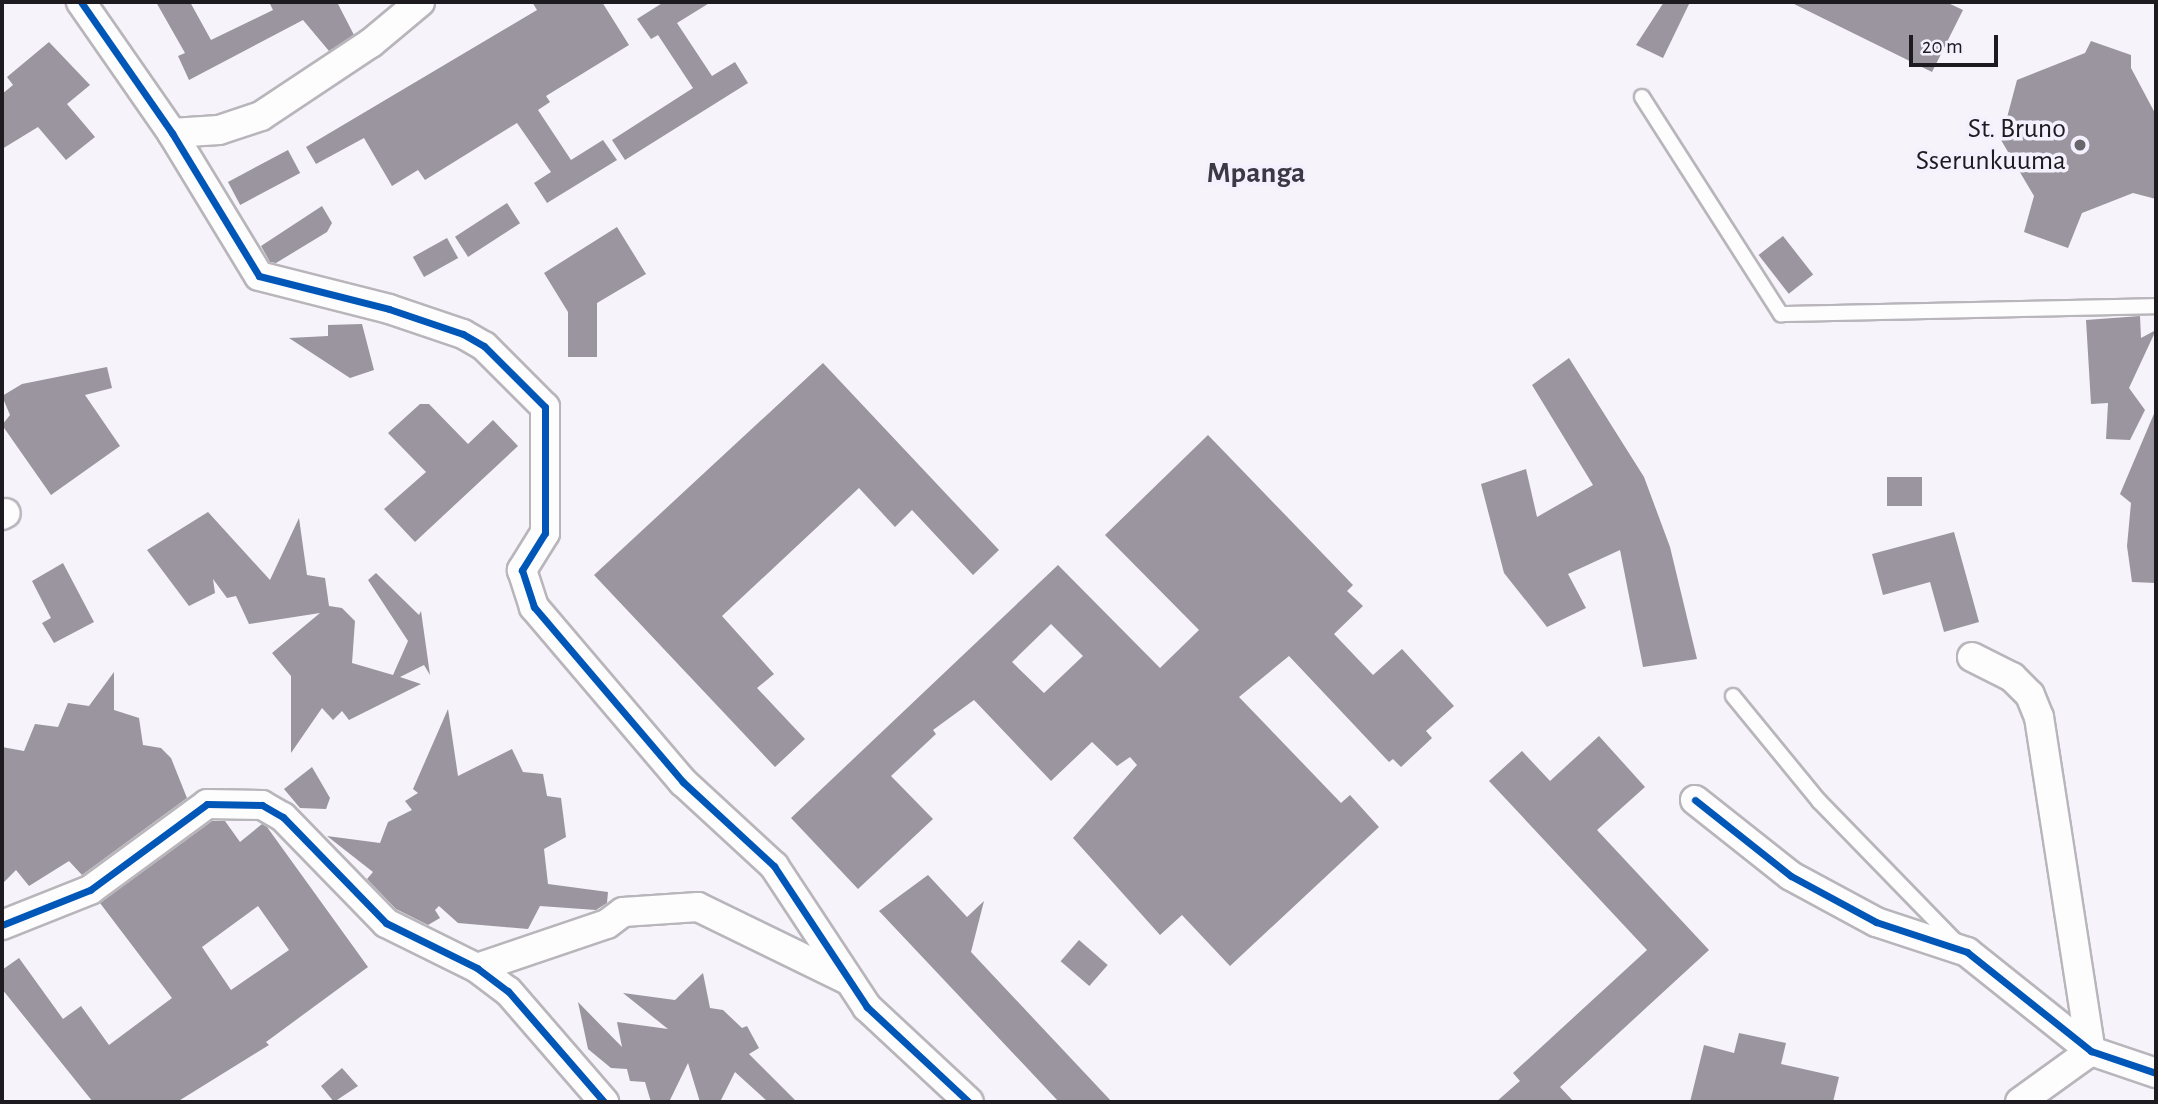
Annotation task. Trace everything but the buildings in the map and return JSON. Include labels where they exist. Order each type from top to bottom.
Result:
[{"type":"street","points":[[81,2],[172,133],[259,276],[389,309],[463,334],[484,346],[545,407],[545,533],[522,570],[534,607],[683,782],[774,866],[867,1007],[970,1102]]},
{"type":"street","points":[[172,133],[219,130],[261,116],[371,43],[420,2]]},
{"type":"street","points":[[1972,657],[2012,677],[2030,695],[2039,717],[2091,1051]]},
{"type":"street","points":[[1695,800],[1803,882],[1876,922],[1967,952],[2091,1051],[2156,1073]]},
{"type":"street","points":[[2,925],[90,890],[207,804],[230,801],[271,809],[360,891],[386,923],[477,968],[508,991],[604,1102]]},
{"type":"street","points":[[477,968],[607,924],[623,912],[698,907],[848,981]]},
{"type":"street","points":[[2020,1102],[2091,1051]]},
{"type":"lane","points":[[1642,97],[1781,314],[2156,306]]},
{"type":"lane","points":[[1733,696],[1818,801],[1967,952]]},
{"type":"cycle path","points":[[81,2],[172,133],[259,276],[389,309],[463,334],[484,346],[545,407],[545,533],[522,570],[534,607],[683,782],[774,866],[867,1007],[969,1102]]},
{"type":"cycle path","points":[[1695,800],[1791,876],[1876,922],[1967,952],[2091,1051],[2156,1073]]},
{"type":"cycle path","points":[[2,925],[90,890],[207,804],[262,805],[283,817],[386,923],[477,968],[508,991],[604,1102]]},
{"type":"place","name":"St. Bruno Sserunkuuma","points":[[2080,145]]},
{"type":"district","name":"Mpanga","points":[[1256,173]]}]
